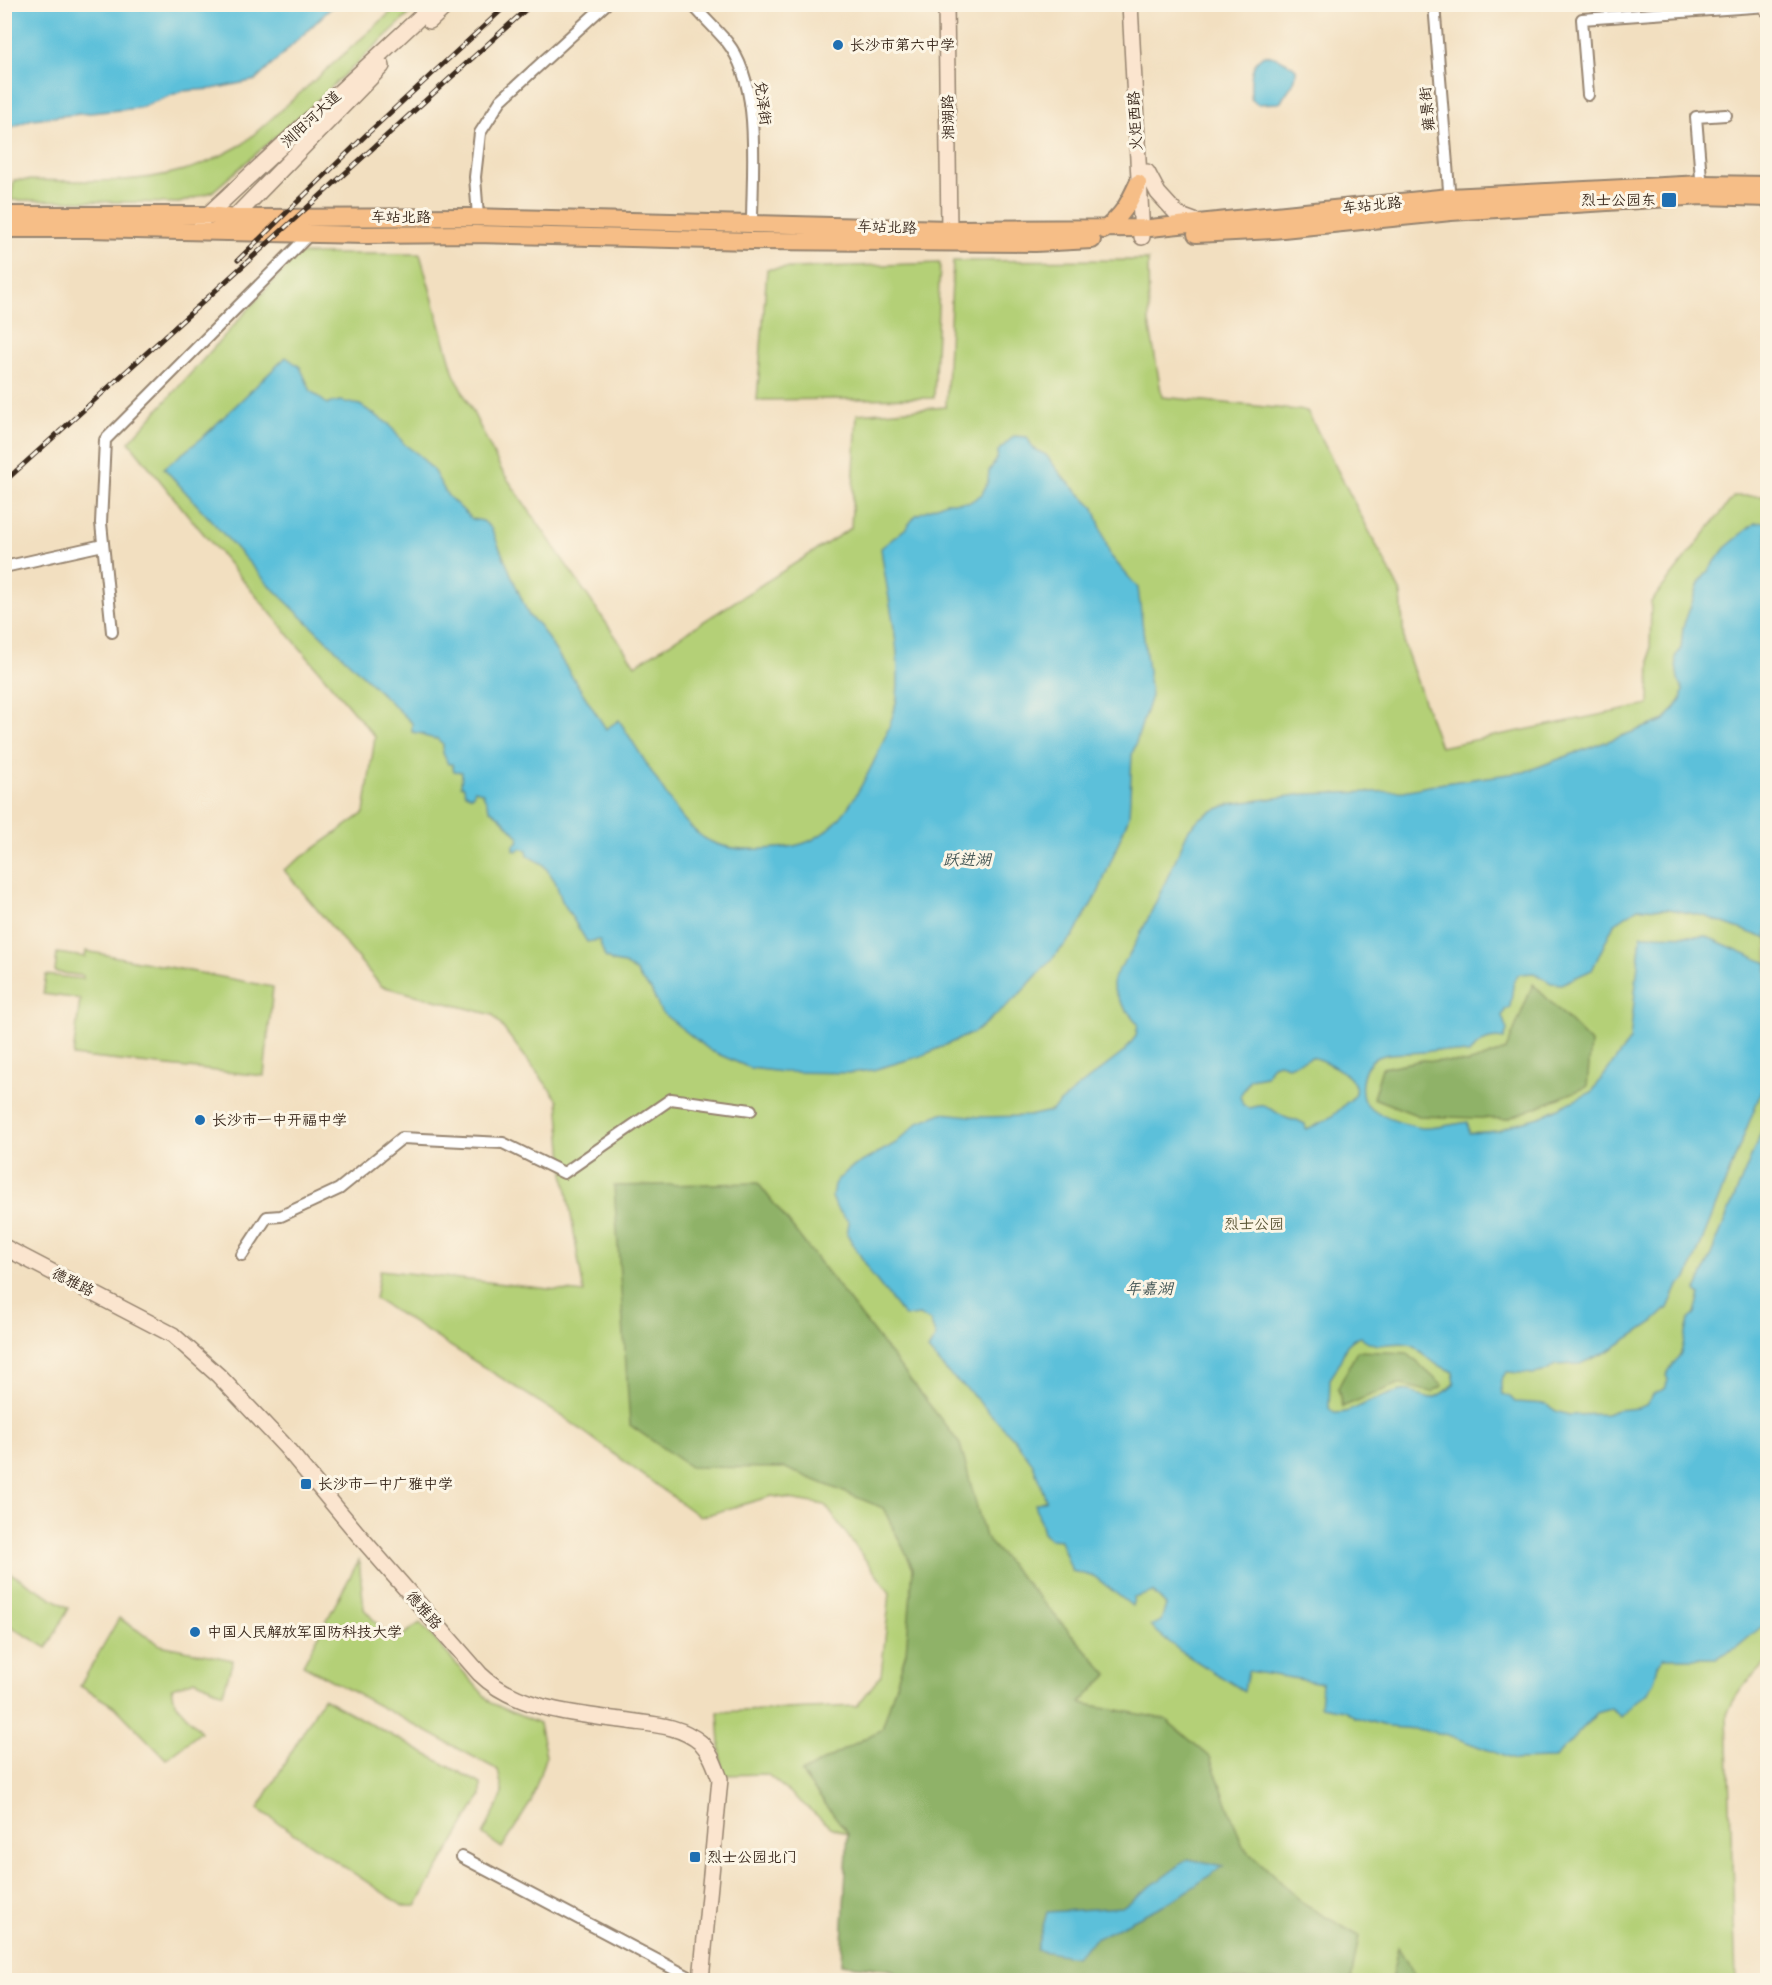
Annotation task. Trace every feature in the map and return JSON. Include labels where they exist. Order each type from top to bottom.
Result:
[{"type":"main road","points":[[1104,230],[1127,208],[1143,177]]},
{"type":"main road","name":"车站北路","points":[[4,229],[475,234],[751,241],[1035,243],[1146,232],[1200,223],[1450,204],[1766,187]]},
{"type":"main road","name":"车站北路","points":[[4,215],[209,215],[235,218],[478,217],[1146,232],[1273,230],[1450,204]]},
{"type":"street","name":"浏阳河大道","points":[[186,231],[209,215],[434,4]]},
{"type":"street","name":"浏阳河大道","points":[[217,232],[235,218],[362,86],[448,4]]},
{"type":"street","points":[[478,217],[475,177],[480,133],[501,100],[606,4]]},
{"type":"street","name":"兑泽街","points":[[692,4],[728,43],[745,76],[753,125],[752,223]]},
{"type":"street","name":"湘湖路","points":[[946,4],[949,229]]},
{"type":"street","name":"火炬西路","points":[[1130,4],[1146,232]]},
{"type":"street","name":"火炬西路","points":[[1139,4],[1143,177]]},
{"type":"street","name":"雍景街","points":[[1434,4],[1450,204]]},
{"type":"street","points":[[1588,95],[1581,19],[1767,7]]},
{"type":"street","points":[[1702,190],[1696,117],[1726,115]]},
{"type":"street","points":[[1143,177],[1178,215],[1200,223]]},
{"type":"street","points":[[112,632],[101,523],[105,440],[310,234]]},
{"type":"street","points":[[4,567],[103,545]]},
{"type":"street","points":[[242,1255],[267,1217],[281,1216],[339,1190],[402,1138],[502,1143],[564,1173],[671,1099],[751,1110]]},
{"type":"street","name":"德雅路","points":[[4,1247],[173,1335],[219,1376],[285,1446],[357,1533],[480,1674],[495,1686],[504,1692],[552,1710],[678,1729],[702,1745],[711,1756],[720,1779],[696,1980]]},
{"type":"street","name":"德雅路","points":[[4,1253],[169,1339],[215,1381],[281,1451],[351,1538],[491,1693],[502,1700],[550,1718],[673,1737],[691,1746],[703,1759],[710,1779],[696,1980]]},
{"type":"street","points":[[462,1857],[696,1980]]},
{"type":"green space","points":[[399,5],[419,5],[310,107],[212,192],[179,203],[11,200],[14,180],[99,181],[142,178],[192,168],[222,155],[243,144]]},
{"type":"green space","name":"烈士公园","points":[[298,254],[420,254],[454,374],[502,471],[635,665],[851,528],[857,414],[946,407],[953,261],[1148,260],[1149,322],[1162,397],[1307,411],[1401,593],[1404,644],[1440,747],[1649,705],[1651,602],[1734,496],[1767,496],[1768,1661],[1739,1692],[1727,1715],[1736,1980],[902,1980],[893,1970],[841,1964],[848,1834],[831,1827],[767,1774],[722,1775],[718,1712],[857,1706],[881,1675],[890,1593],[825,1505],[772,1496],[700,1517],[565,1418],[375,1299],[380,1270],[584,1293],[564,1173],[558,1100],[493,1015],[381,986],[284,870],[364,813],[375,737],[129,442]]},
{"type":"green space","points":[[940,263],[934,398],[757,400],[767,269]]},
{"type":"green space","points":[[86,951],[273,987],[264,1076],[73,1056],[80,999],[43,994],[46,975],[83,979],[83,976],[55,972],[57,953],[85,957]]},
{"type":"green space","points":[[1533,984],[1591,1043],[1587,1087],[1507,1119],[1419,1116],[1373,1098],[1382,1068],[1423,1060],[1468,1063],[1506,1050]]},
{"type":"green space","points":[[758,1183],[960,1444],[985,1537],[1108,1675],[1080,1703],[1165,1719],[1210,1757],[1243,1846],[1305,1905],[1359,1936],[1351,1980],[902,1980],[893,1970],[841,1964],[848,1833],[801,1773],[882,1729],[906,1652],[913,1568],[883,1508],[785,1468],[690,1467],[630,1425],[614,1186]]},
{"type":"green space","points":[[1357,1351],[1407,1353],[1443,1386],[1431,1392],[1398,1384],[1342,1407],[1338,1388]]},
{"type":"green space","points":[[359,1560],[364,1609],[393,1642],[420,1623],[491,1703],[539,1724],[546,1755],[531,1802],[502,1848],[483,1835],[503,1794],[498,1770],[303,1665]]},
{"type":"green space","points":[[5,1570],[69,1608],[47,1648],[5,1623]]},
{"type":"green space","points":[[119,1618],[160,1645],[233,1660],[223,1693],[195,1680],[172,1688],[175,1703],[201,1732],[166,1759],[115,1707],[80,1686]]},
{"type":"green space","points":[[323,1698],[481,1784],[481,1796],[416,1906],[403,1906],[258,1809]]},
{"type":"green space","points":[[1398,1947],[1417,1980],[1391,1980]]},
{"type":"water","points":[[5,4],[334,5],[256,80],[212,89],[182,91],[139,108],[32,119],[5,130]]},
{"type":"water","points":[[1264,55],[1272,56],[1296,69],[1293,83],[1278,103],[1257,104],[1251,99],[1253,69],[1255,63]]},
{"type":"water","name":"跃进湖","points":[[286,357],[300,367],[311,391],[327,404],[340,401],[360,405],[389,424],[404,444],[419,455],[433,470],[448,496],[472,519],[483,521],[491,528],[529,616],[539,625],[606,729],[619,720],[673,805],[697,832],[717,844],[739,849],[781,848],[808,842],[830,828],[842,816],[862,784],[881,746],[897,697],[896,641],[881,548],[906,528],[916,515],[946,502],[970,502],[982,494],[988,481],[989,471],[997,459],[998,451],[1014,436],[1027,437],[1033,448],[1046,455],[1063,477],[1094,508],[1110,555],[1138,588],[1151,696],[1132,755],[1129,816],[1099,891],[1073,936],[1017,997],[975,1032],[921,1056],[873,1070],[851,1073],[782,1072],[750,1068],[711,1051],[661,1012],[651,990],[636,972],[624,964],[613,962],[605,957],[599,940],[587,942],[562,901],[555,881],[543,864],[528,856],[527,850],[520,848],[517,851],[514,850],[519,837],[490,810],[482,792],[475,790],[472,796],[465,793],[461,785],[462,772],[454,771],[452,764],[448,764],[443,753],[443,744],[436,738],[412,732],[412,723],[270,586],[164,468],[202,438]]},
{"type":"water","name":"年嘉湖","points":[[1767,522],[1767,939],[1704,916],[1669,909],[1638,908],[1614,924],[1592,970],[1561,984],[1551,983],[1534,973],[1520,974],[1514,980],[1510,1007],[1502,1016],[1507,1030],[1504,1039],[1493,1038],[1484,1041],[1469,1054],[1437,1050],[1380,1056],[1367,1066],[1362,1087],[1363,1099],[1368,1106],[1381,1115],[1399,1122],[1427,1128],[1468,1122],[1469,1133],[1498,1131],[1542,1116],[1592,1092],[1630,1040],[1641,935],[1705,936],[1767,963],[1767,1077],[1687,1279],[1678,1286],[1668,1308],[1653,1322],[1609,1351],[1580,1364],[1555,1365],[1547,1371],[1534,1374],[1507,1372],[1501,1384],[1502,1394],[1515,1402],[1546,1404],[1556,1411],[1569,1415],[1606,1414],[1617,1410],[1638,1408],[1646,1405],[1654,1393],[1665,1389],[1668,1380],[1666,1375],[1681,1353],[1689,1320],[1695,1313],[1700,1295],[1696,1291],[1767,1118],[1767,1622],[1736,1648],[1716,1658],[1664,1658],[1658,1665],[1647,1695],[1636,1701],[1621,1717],[1611,1709],[1597,1713],[1554,1759],[1514,1760],[1448,1735],[1417,1729],[1388,1727],[1355,1717],[1344,1710],[1320,1706],[1322,1683],[1248,1671],[1244,1691],[1180,1651],[1150,1626],[1161,1621],[1166,1605],[1153,1592],[1134,1598],[1132,1606],[1095,1577],[1072,1571],[1060,1540],[1050,1539],[1043,1532],[1035,1504],[1046,1500],[1033,1464],[1014,1439],[928,1350],[936,1337],[930,1321],[919,1315],[905,1317],[872,1275],[847,1234],[849,1222],[837,1209],[832,1197],[834,1184],[849,1169],[896,1143],[919,1122],[942,1113],[980,1117],[1029,1116],[1051,1111],[1124,1052],[1136,1036],[1138,1024],[1116,995],[1113,981],[1147,920],[1189,829],[1210,812],[1230,804],[1305,794],[1404,791],[1524,772],[1665,720],[1681,700],[1683,690],[1678,679],[1675,657],[1681,648],[1683,627],[1699,583],[1725,548],[1755,523]],"holes":[[[1312,1057],[1342,1072],[1354,1084],[1355,1091],[1352,1098],[1332,1116],[1306,1129],[1305,1124],[1288,1119],[1268,1108],[1261,1106],[1248,1108],[1243,1105],[1240,1096],[1250,1079],[1266,1076],[1273,1065],[1279,1063],[1288,1066]],[[1361,1337],[1368,1342],[1381,1345],[1400,1343],[1412,1345],[1431,1361],[1453,1372],[1455,1382],[1448,1390],[1430,1398],[1401,1391],[1350,1411],[1334,1413],[1329,1408],[1330,1379],[1347,1345]]]},
{"type":"water","points":[[1188,1859],[1223,1866],[1179,1897],[1095,1939],[1075,1957],[1036,1950],[1047,1912],[1122,1907]]},
{"type":"railway","points":[[238,260],[367,134],[508,4]]},
{"type":"railway","points":[[4,482],[532,4]]},
{"type":"place","name":"长沙市第六中学","points":[[838,45]]},
{"type":"place","name":"烈士公园东","points":[[1669,200]]},
{"type":"place","name":"长沙市一中开福中学","points":[[200,1120]]},
{"type":"place","name":"长沙市一中广雅中学","points":[[306,1484]]},
{"type":"place","name":"中国人民解放军国防科技大学","points":[[195,1632]]},
{"type":"place","name":"烈士公园北门","points":[[695,1857]]}]
